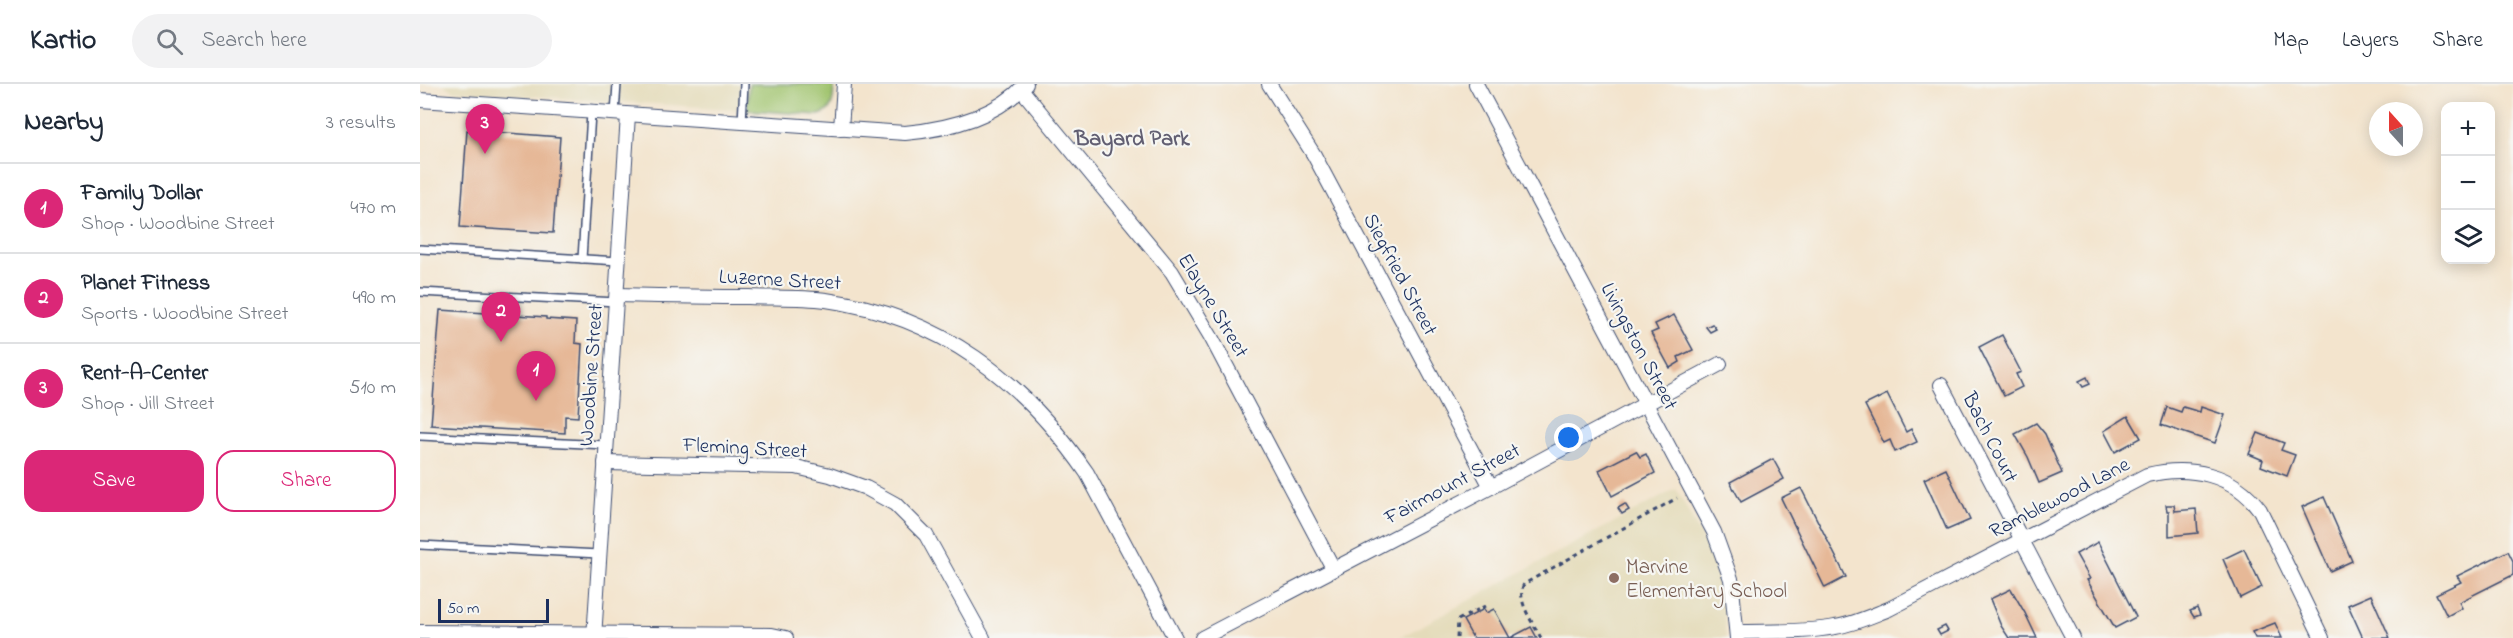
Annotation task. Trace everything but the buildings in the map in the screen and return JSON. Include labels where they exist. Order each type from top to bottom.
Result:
[{"type":"street","points":[[841,129],[844,84]]},
{"type":"street","name":"Siegfried Street","points":[[1269,84],[1314,155],[1491,487]]},
{"type":"street","name":"Livingston Street","points":[[1476,84],[1647,403],[1723,551],[1731,579],[1737,635]]},
{"type":"street","points":[[420,100],[905,133],[944,127],[988,111],[1024,86]]},
{"type":"street","name":"Elayne Street","points":[[1024,86],[1172,272],[1211,337],[1333,568]]},
{"type":"street","name":"Woodbine Street","points":[[595,636],[604,463],[619,261],[621,115]]},
{"type":"street","name":"Luzerne Street","points":[[617,299],[800,298],[840,302],[871,308],[944,337],[988,366],[1029,401],[1077,458],[1175,638]]},
{"type":"street","name":"Fairmount Street","points":[[1202,638],[1720,364]]},
{"type":"street","name":"Bach Court","points":[[1941,385],[2073,638]]},
{"type":"street","name":"Fleming Street","points":[[604,463],[796,467],[830,475],[866,488],[895,504],[926,535],[983,638]]},
{"type":"street","name":"Ramblewood Lane","points":[[1737,635],[1821,629],[1865,619],[1889,609],[2147,475],[2176,470],[2220,477],[2246,493],[2260,510],[2322,638]]},
{"type":"street","points":[[420,632],[595,636],[772,635],[786,638]]},
{"type":"lane","points":[[617,84],[621,115]]},
{"type":"lane","points":[[742,122],[744,84]]},
{"type":"lane","points":[[582,259],[591,113]]},
{"type":"lane","points":[[420,249],[619,261]]},
{"type":"lane","points":[[420,292],[617,299]]},
{"type":"lane","points":[[420,436],[606,445]]},
{"type":"lane","points":[[420,545],[599,554]]},
{"type":"path","points":[[1541,638],[1524,605],[1521,588],[1524,584],[1677,498]]},
{"type":"path","points":[[1457,638],[1458,620],[1485,606]]},
{"type":"shaded area","points":[[443,84],[749,84],[747,110],[454,91]]},
{"type":"shaded area","name":"Marvine Elementary School","points":[[1676,489],[1711,555],[1723,601],[1726,638],[1399,638]]},
{"type":"green space","points":[[749,84],[834,84],[831,107],[819,115],[747,110]]},
{"type":"place","name":"Rent-A-Center","points":[[485,154]]},
{"type":"place","name":"Planet Fitness","points":[[501,342]]},
{"type":"place","name":"Family Dollar","points":[[536,401]]},
{"type":"place","name":"Marvine Elementary School","points":[[1614,578]]},
{"type":"district","name":"Bayard Park","points":[[1132,137]]}]
